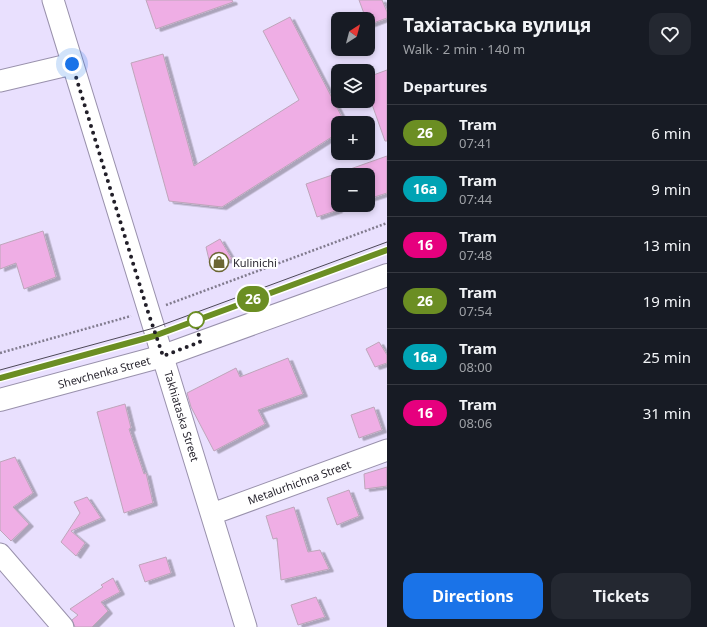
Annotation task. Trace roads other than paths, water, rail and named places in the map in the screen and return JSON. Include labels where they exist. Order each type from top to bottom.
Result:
[{"type":"main road","name":"Shevchenka Street","points":[[0,400],[163,356],[387,275]]},
{"type":"street","name":"Takhiataska Street","points":[[52,0],[246,627]]},
{"type":"street","points":[[0,81],[72,64]]},
{"type":"street","name":"Metalurhichna Street","points":[[212,514],[387,450]]},
{"type":"street","points":[[0,554],[63,627]]},
{"type":"tram line","points":[[0,370],[154,328],[387,242]]},
{"type":"tram line","points":[[0,378],[154,336],[387,250]]},
{"type":"tram line","name":"26","points":[[0,378],[154,336],[387,250]]},
{"type":"place","name":"Kulinichi","points":[[219,262]]}]
